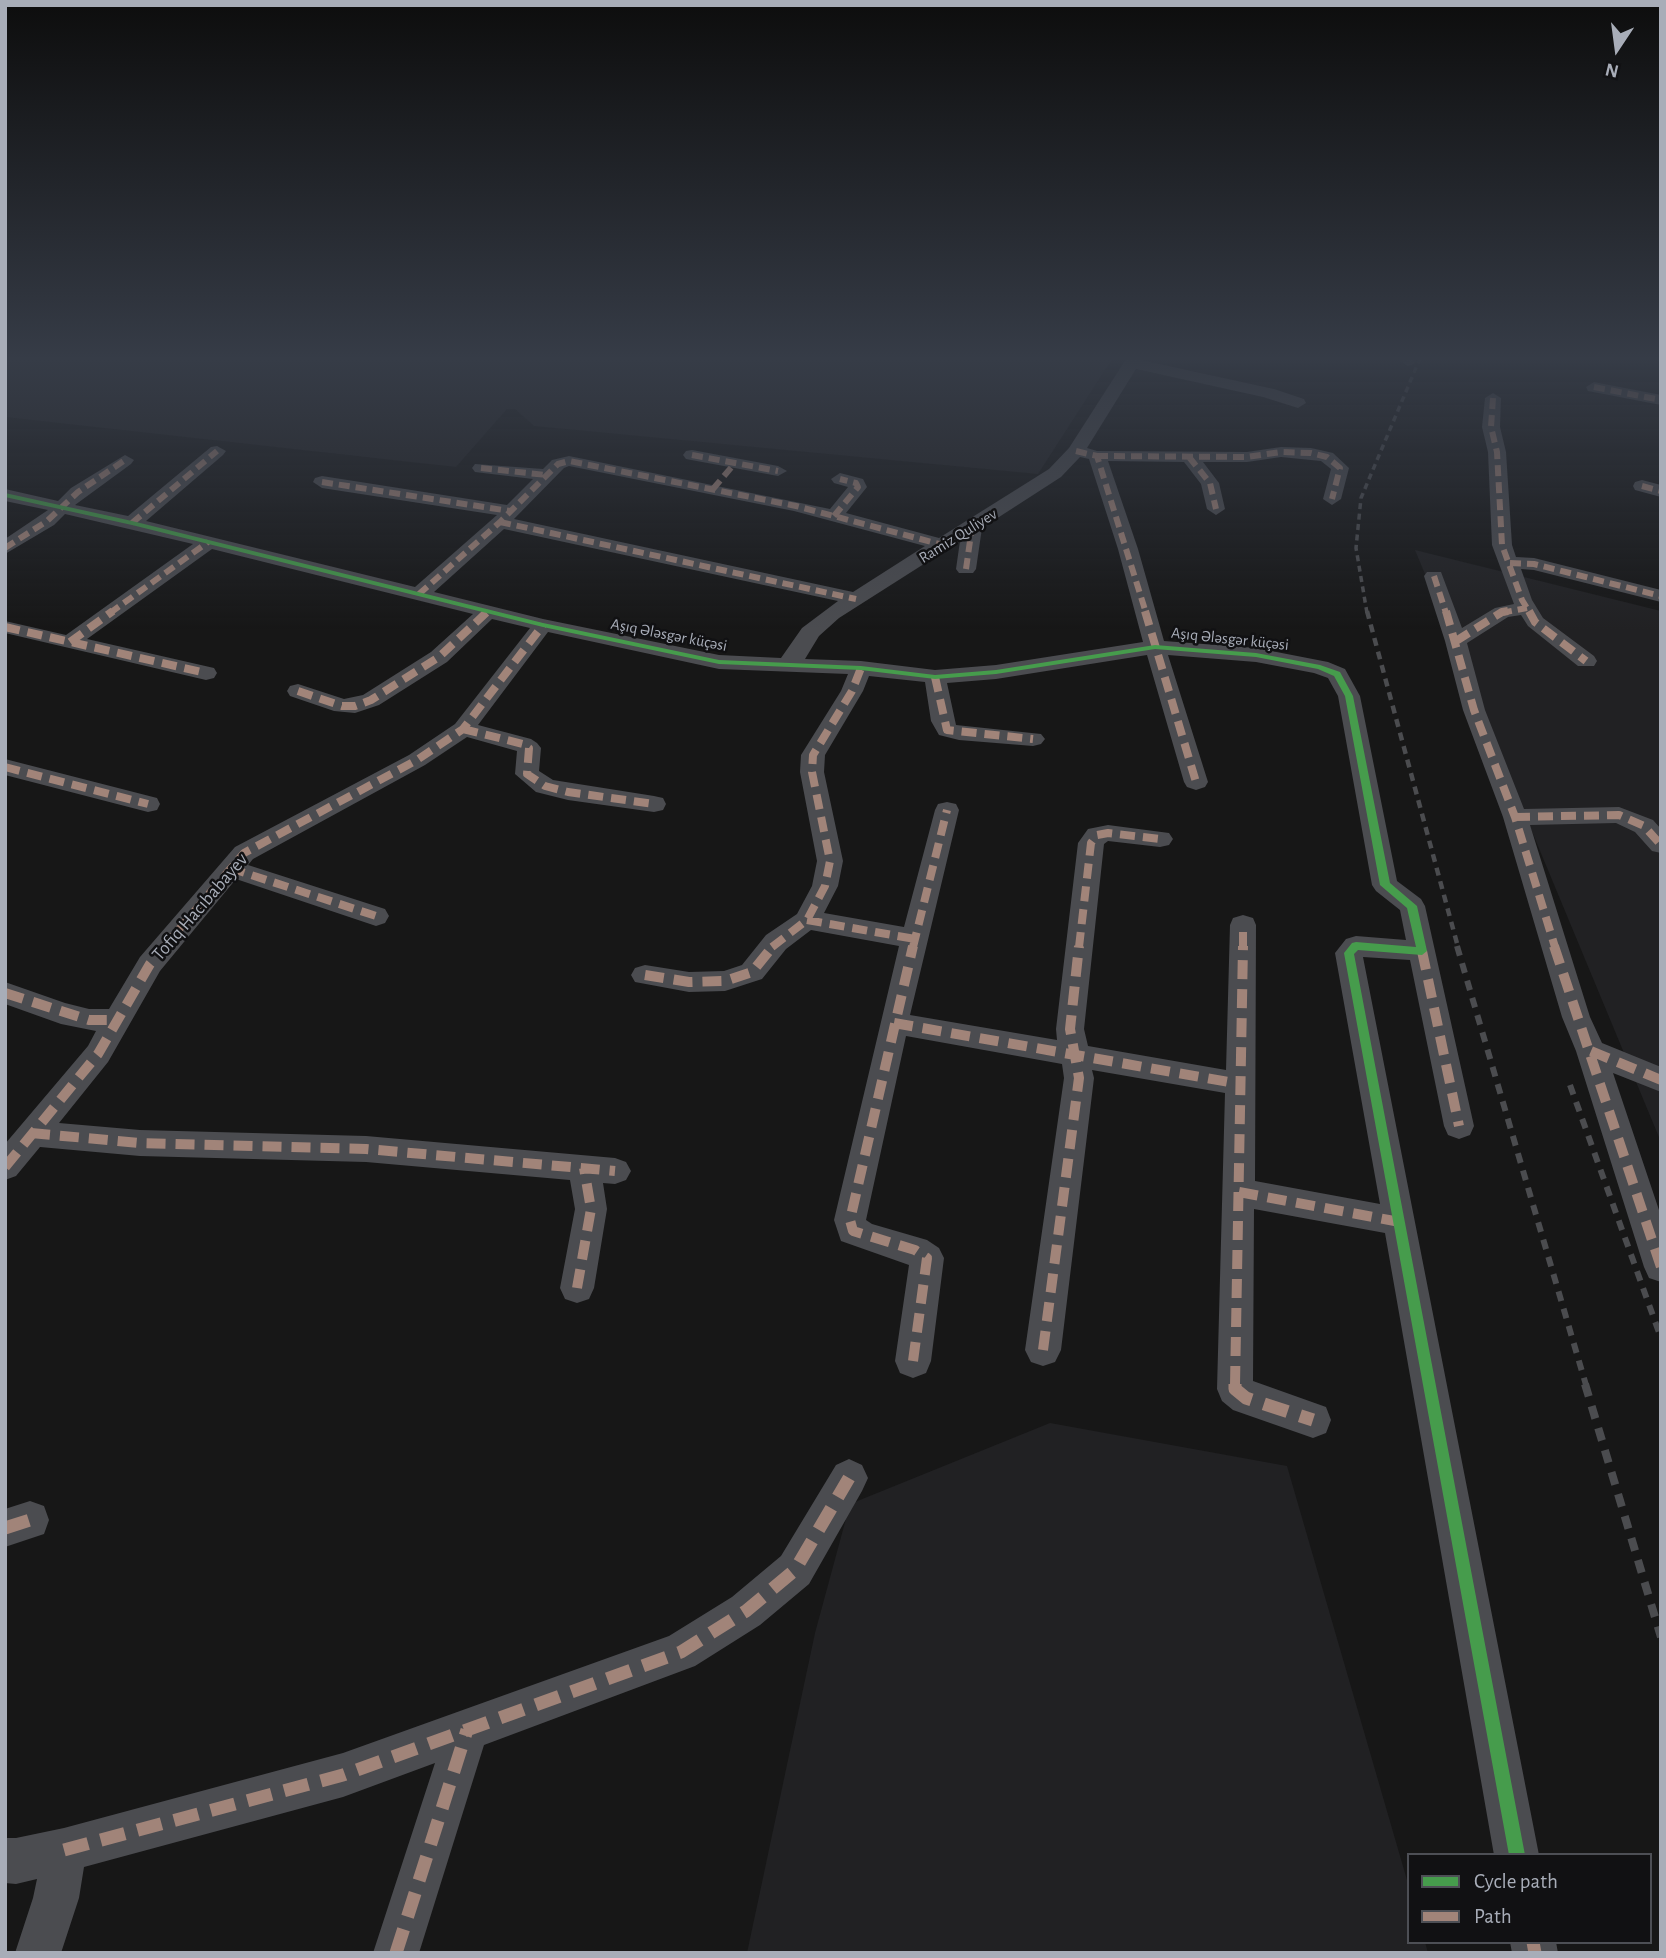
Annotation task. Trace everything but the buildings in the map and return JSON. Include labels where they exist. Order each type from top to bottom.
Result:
[{"type":"street","name":"Ramiz Quliyev","points":[[788,664],[801,650],[810,633],[856,599],[1038,486],[1078,447]]},
{"type":"street","points":[[1496,447],[1502,545],[1527,608],[1535,622],[1586,661]]},
{"type":"street","points":[[132,523],[217,451]]},
{"type":"street","points":[[1076,451],[1097,456],[1189,457],[1247,457],[1300,451],[1327,457],[1340,468],[1332,499]]},
{"type":"street","points":[[692,456],[778,471]]},
{"type":"street","points":[[1097,456],[1128,549],[1196,782]]},
{"type":"street","points":[[1189,457],[1210,483],[1216,509]]},
{"type":"street","points":[[5,548],[63,509],[78,492],[125,460]]},
{"type":"street","points":[[418,594],[505,517],[558,464],[569,461],[834,516],[943,545]]},
{"type":"street","points":[[713,489],[735,463]]},
{"type":"street","points":[[481,468],[547,475]]},
{"type":"street","points":[[834,516],[858,487],[856,483],[840,479]]},
{"type":"street","points":[[322,482],[505,517],[856,599]]},
{"type":"street","points":[[1642,486],[1661,491]]},
{"type":"street","name":"Aşıq Ələsgər küçəsi","points":[[5,495],[132,523],[543,625],[719,662],[861,668],[935,677],[996,672],[1155,647],[1256,655],[1320,667],[1338,674],[1349,696],[1385,884],[1412,906],[1422,951]]},
{"type":"street","points":[[966,569],[972,527]]},
{"type":"street","points":[[70,642],[208,542]]},
{"type":"street","points":[[1510,563],[1534,564],[1661,596]]},
{"type":"street","points":[[1434,576],[1456,641],[1474,710],[1515,817],[1576,1017],[1591,1051],[1661,1267]]},
{"type":"street","points":[[1456,641],[1502,612],[1527,608]]},
{"type":"street","points":[[298,691],[342,706],[355,706],[372,701],[439,657],[488,611]]},
{"type":"street","name":"Tofiq Hacıbabayev","points":[[5,1167],[98,1054],[150,964],[230,868],[252,848],[417,760],[463,729],[543,625]]},
{"type":"street","points":[[5,628],[206,673]]},
{"type":"street","points":[[645,975],[689,982],[725,981],[752,972],[776,943],[807,920],[825,886],[830,861],[812,772],[813,755],[852,691],[861,668]]},
{"type":"street","points":[[935,677],[947,730],[1032,739]]},
{"type":"street","points":[[463,729],[523,744],[529,748],[527,774],[545,786],[568,792],[654,804]]},
{"type":"street","points":[[5,767],[148,804]]},
{"type":"street","points":[[913,1361],[927,1258],[915,1250],[859,1234],[853,1231],[850,1220],[894,1023],[947,810]]},
{"type":"street","points":[[1515,817],[1619,815],[1644,826],[1661,845]]},
{"type":"street","points":[[1042,1350],[1079,1078],[1070,1029],[1091,843],[1097,835],[1108,833],[1160,839]]},
{"type":"street","points":[[230,868],[376,916]]},
{"type":"street","points":[[807,920],[915,939]]},
{"type":"street","points":[[1242,925],[1236,1389],[1246,1398],[1312,1420]]},
{"type":"street","points":[[1460,1126],[1422,951],[1356,946],[1349,953],[1517,1853]]},
{"type":"street","points":[[5,993],[89,1020],[116,1020]]},
{"type":"street","points":[[894,1023],[1240,1084]]},
{"type":"street","points":[[1591,1051],[1661,1080]]},
{"type":"street","points":[[31,1133],[140,1143],[366,1149],[599,1169],[577,1288]]},
{"type":"street","points":[[1239,1192],[1400,1222]]},
{"type":"street","points":[[5,1860],[16,1861],[64,1850],[344,1775],[681,1652],[746,1611],[795,1570],[849,1478]]},
{"type":"street","points":[[396,1953],[467,1730]]},
{"type":"street","points":[[38,1953],[56,1898],[64,1850]]},
{"type":"shaded area","points":[[279,447],[473,447],[456,467]]},
{"type":"shaded area","points":[[758,447],[1055,447],[1038,474]]},
{"type":"shaded area","points":[[1415,550],[1661,611],[1661,1142]]},
{"type":"shaded area","points":[[1050,1423],[1287,1466],[1407,1880],[1407,1944],[1426,1944],[1428,1953],[747,1953],[815,1633],[850,1504]]},
{"type":"railway","points":[[1367,613],[1356,548],[1361,498],[1382,447]]},
{"type":"railway","points":[[1367,611],[1458,947]]},
{"type":"railway","points":[[1457,946],[1586,1385]]},
{"type":"railway","points":[[1570,1085],[1661,1338]]},
{"type":"railway","points":[[1585,1384],[1661,1637]]},
{"type":"marked path","points":[[1496,447],[1502,545],[1522,600],[1535,622],[1586,661]]},
{"type":"marked path","points":[[132,523],[217,451]]},
{"type":"marked path","points":[[1076,451],[1097,456],[1128,549],[1196,782]]},
{"type":"marked path","points":[[1097,456],[1247,457],[1281,452],[1311,453],[1327,457],[1340,468],[1332,499]]},
{"type":"marked path","points":[[692,455],[778,471]]},
{"type":"marked path","points":[[1189,457],[1210,483],[1216,509]]},
{"type":"marked path","points":[[5,548],[47,521],[78,492],[125,460]]},
{"type":"marked path","points":[[419,594],[500,522],[558,464],[569,461],[796,506],[943,545]]},
{"type":"marked path","points":[[713,489],[735,463]]},
{"type":"marked path","points":[[481,468],[546,475]]},
{"type":"marked path","points":[[834,516],[858,487],[856,483],[840,479]]},
{"type":"marked path","points":[[322,482],[510,511]]},
{"type":"marked path","points":[[1642,486],[1661,491]]},
{"type":"marked path","points":[[500,522],[856,599]]},
{"type":"marked path","points":[[966,569],[972,527]]},
{"type":"marked path","points":[[70,642],[208,542]]},
{"type":"marked path","points":[[1510,563],[1534,564],[1661,596]]},
{"type":"marked path","points":[[1434,576],[1456,641],[1474,710],[1515,817],[1576,1017],[1591,1051],[1661,1267]]},
{"type":"marked path","points":[[1456,641],[1502,612],[1527,608]]},
{"type":"marked path","points":[[298,691],[342,706],[355,706],[371,700],[439,657],[488,611]]},
{"type":"marked path","points":[[5,1167],[98,1054],[150,964],[244,853],[417,760],[463,729],[543,625]]},
{"type":"marked path","points":[[5,627],[206,673]]},
{"type":"marked path","points":[[645,975],[689,982],[725,981],[752,972],[776,942],[807,920],[825,886],[830,861],[812,772],[813,755],[852,691],[861,668]]},
{"type":"marked path","points":[[935,677],[947,730],[1033,739]]},
{"type":"marked path","points":[[463,729],[523,744],[529,748],[527,774],[545,786],[568,792],[654,804]]},
{"type":"marked path","points":[[5,767],[148,804]]},
{"type":"marked path","points":[[913,1361],[927,1258],[915,1250],[853,1231],[850,1220],[894,1023],[947,810]]},
{"type":"marked path","points":[[1515,817],[1619,815],[1644,826],[1661,845]]},
{"type":"marked path","points":[[1043,1350],[1079,1078],[1070,1029],[1091,843],[1097,835],[1108,833],[1160,839]]},
{"type":"marked path","points":[[230,868],[376,916]]},
{"type":"marked path","points":[[807,920],[915,939]]},
{"type":"marked path","points":[[1243,925],[1235,1389],[1246,1398],[1313,1420]]},
{"type":"marked path","points":[[1422,951],[1459,1126]]},
{"type":"marked path","points":[[5,993],[89,1020],[116,1020]]},
{"type":"marked path","points":[[894,1023],[1240,1084]]},
{"type":"marked path","points":[[1591,1051],[1661,1080]]},
{"type":"marked path","points":[[31,1133],[140,1143],[366,1149],[615,1171]]},
{"type":"marked path","points":[[577,1288],[591,1209],[584,1168]]},
{"type":"marked path","points":[[1239,1192],[1400,1222]]},
{"type":"marked path","points":[[64,1850],[343,1775],[681,1652],[746,1611],[795,1570],[849,1478]]},
{"type":"marked path","points":[[5,1528],[30,1520]]},
{"type":"marked path","points":[[396,1953],[467,1730]]},
{"type":"marked path","points":[[1533,1944],[1535,1953]]},
{"type":"cycle path","points":[[5,495],[132,523],[543,625],[719,662],[861,668],[935,677],[996,672],[1155,647],[1256,655],[1320,667],[1337,674],[1349,696],[1385,885],[1412,906],[1422,951],[1356,946],[1349,953],[1517,1853]]}]
